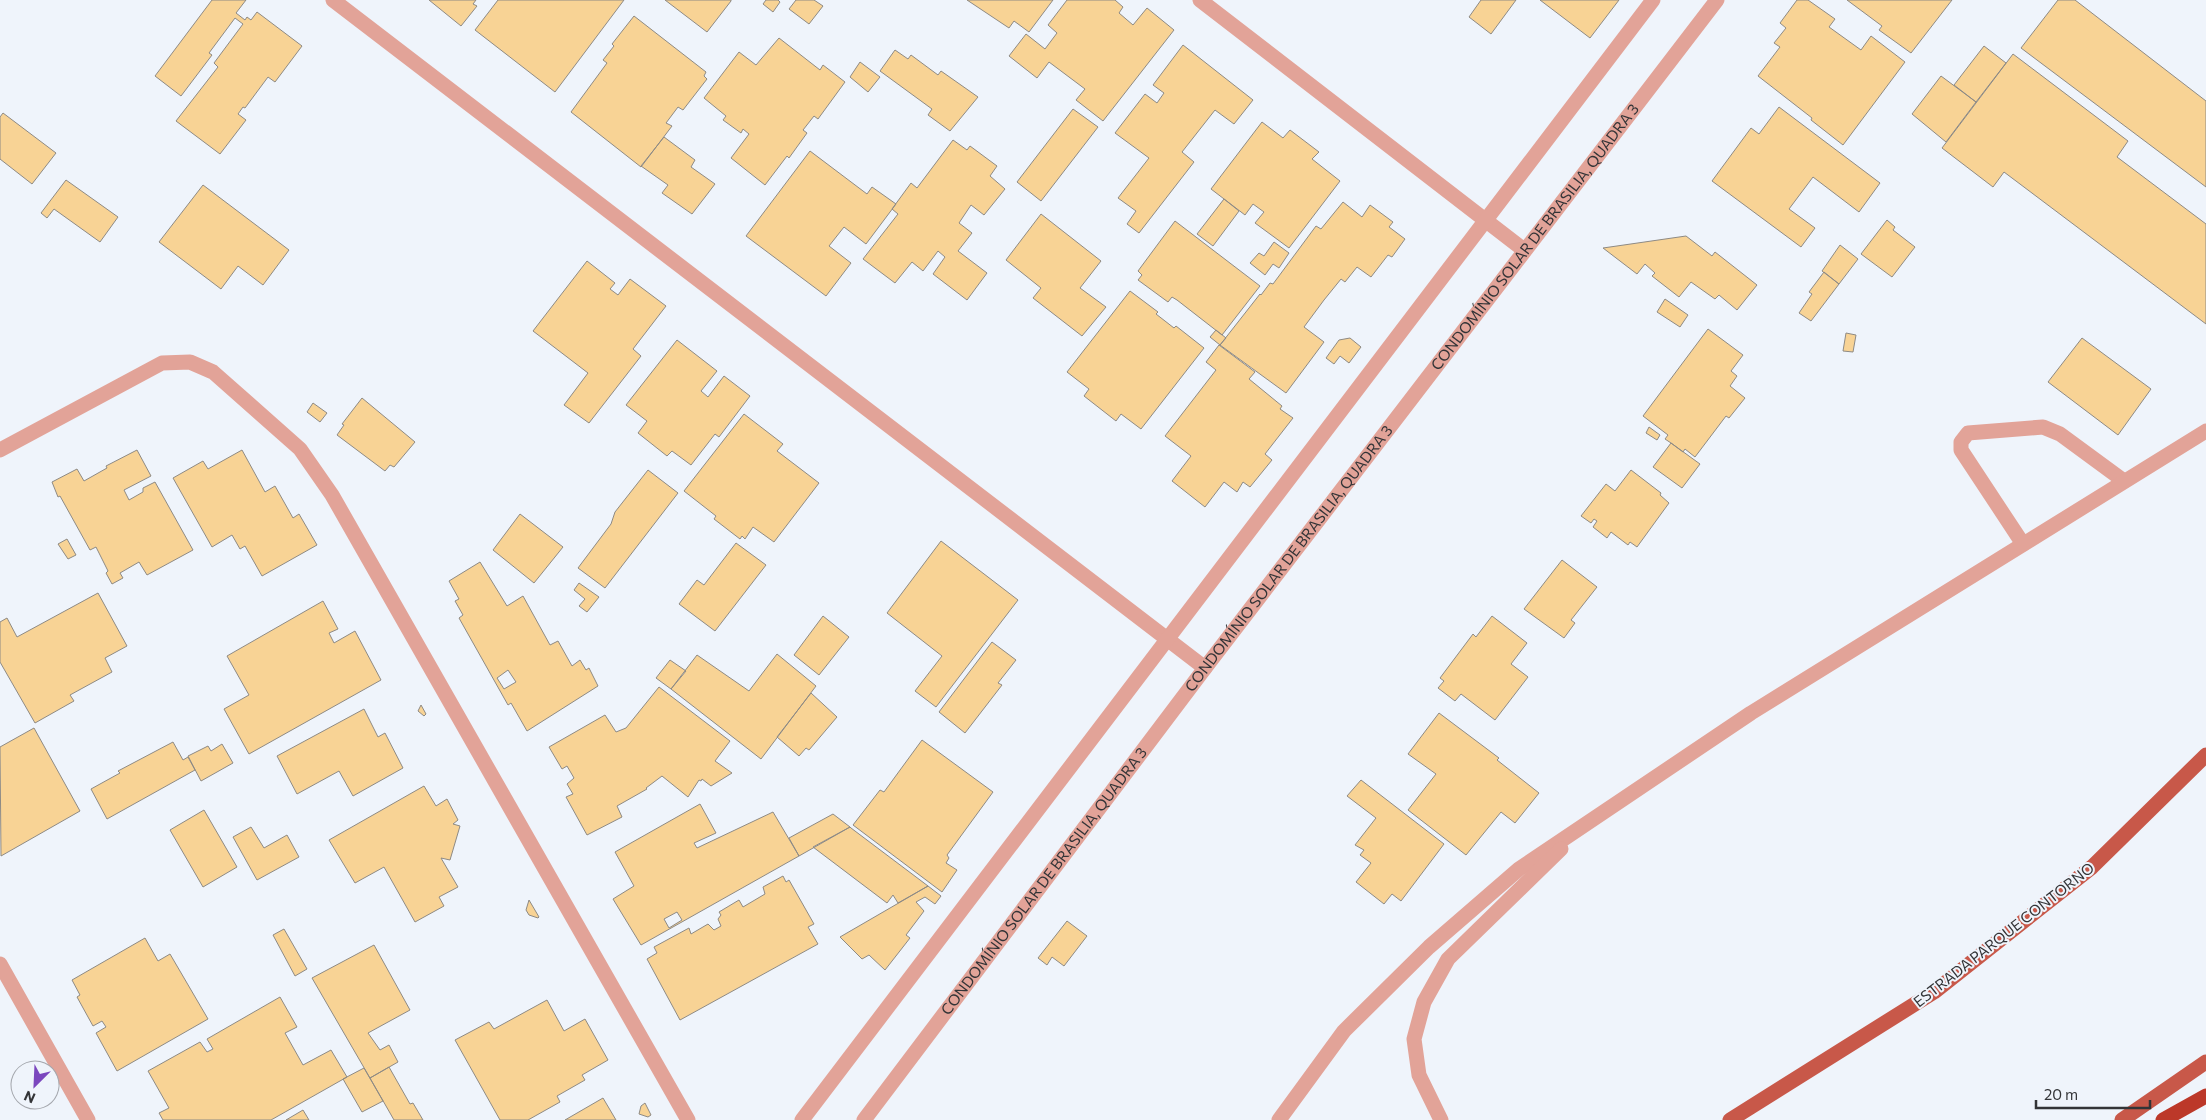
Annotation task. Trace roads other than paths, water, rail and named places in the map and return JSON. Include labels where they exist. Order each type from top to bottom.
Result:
[{"type":"highway","points":[[2163,1120],[2206,1096]]},
{"type":"main road","name":"ESTRADA PARQUE CONTORNO","points":[[1730,1120],[1934,992],[2092,867],[2206,754]]},
{"type":"main road","points":[[2122,1120],[2206,1062]]},
{"type":"street","points":[[333,0],[1205,668]]},
{"type":"street","points":[[1200,0],[1524,250]]},
{"type":"street","points":[[802,1120],[1652,0]]},
{"type":"street","name":"CONDOMÍNIO SOLAR DE BRASILIA, QUADRA 3","points":[[864,1120],[1205,668],[1717,0]]},
{"type":"street","points":[[0,450],[162,363],[190,362],[213,372],[300,449],[337,504],[688,1120]]},
{"type":"street","points":[[2023,544],[1961,450],[1961,442],[1968,433],[2043,427],[2060,434],[2124,481]]},
{"type":"street","points":[[1278,1120],[1344,1031],[1429,947],[1519,868],[1751,713],[2206,431]]},
{"type":"street","points":[[1442,1120],[1419,1075],[1414,1039],[1424,1002],[1448,959],[1591,820]]},
{"type":"street","points":[[0,964],[88,1120]]}]
